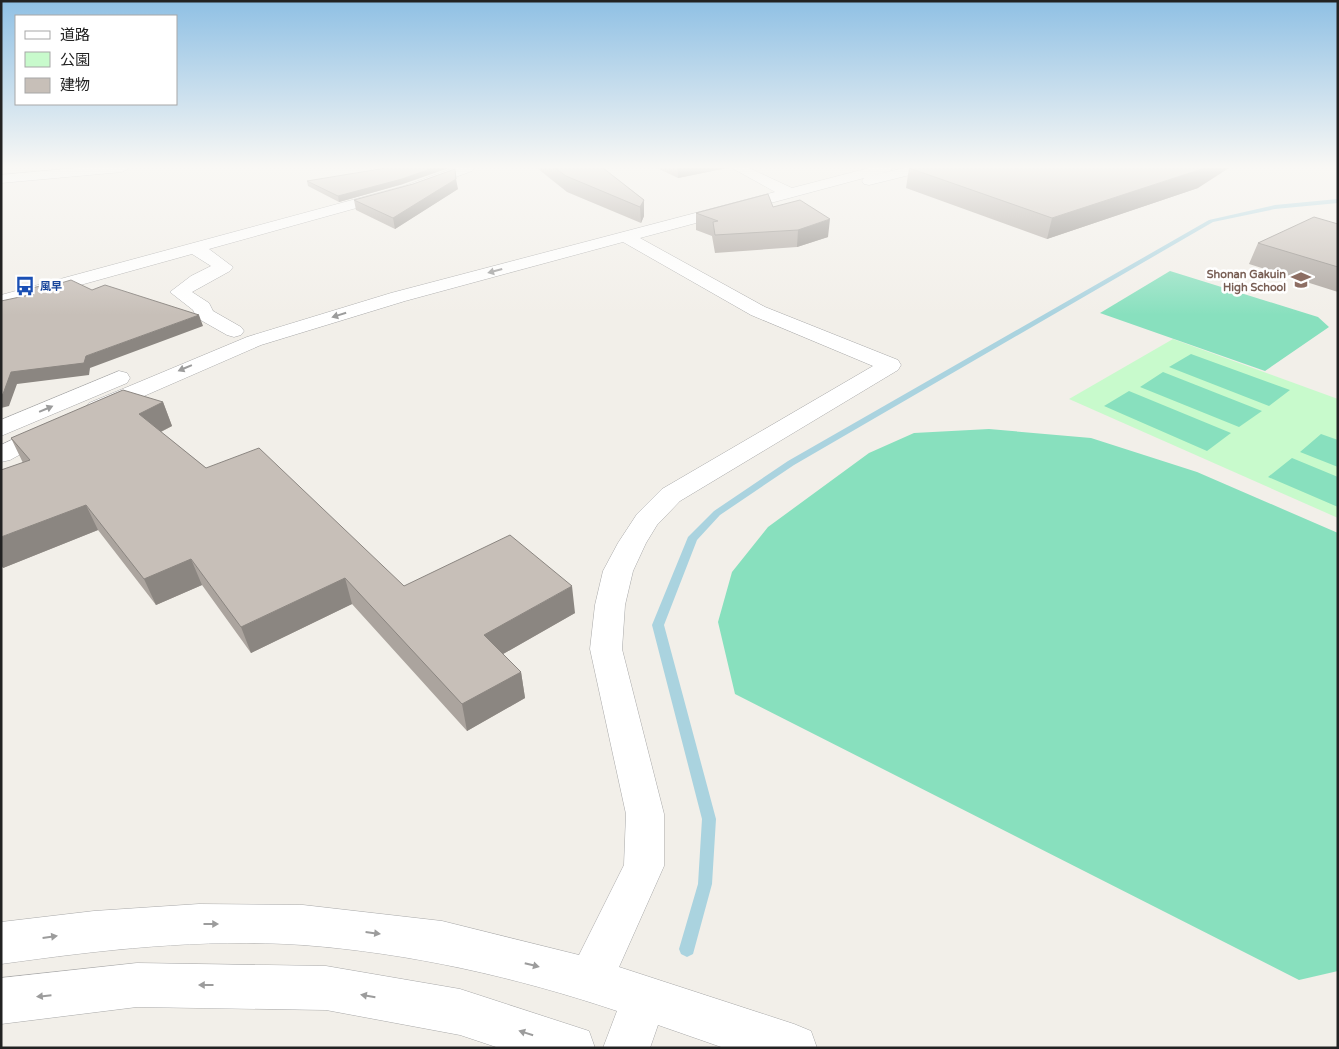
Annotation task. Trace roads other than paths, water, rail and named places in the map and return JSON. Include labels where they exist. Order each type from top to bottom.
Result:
[{"type":"street","points":[[1,301],[306,217]]},
{"type":"street","points":[[198,346],[234,332],[385,286],[651,217]]},
{"type":"street","points":[[1,455],[70,420],[183,369],[254,341],[398,297],[695,217]]},
{"type":"street","points":[[590,980],[644,866],[645,814],[606,649],[610,605],[618,571],[647,520],[671,495],[890,365],[758,311],[624,236]]},
{"type":"street","points":[[195,248],[224,267],[197,280],[179,292],[202,307],[204,314],[234,332]]},
{"type":"street","points":[[1,429],[135,371]]},
{"type":"street","points":[[1,943],[94,931],[189,924],[304,925],[442,942],[590,980],[794,1048]]},
{"type":"street","points":[[1,1001],[137,985],[326,988],[460,1012],[572,1048]]},
{"type":"street","points":[[626,1048],[645,998]]},
{"type":"waterway","points":[[687,949],[705,884],[709,819],[658,625],[692,539],[717,513],[791,463],[1211,221],[1229,217]]},
{"type":"place","name":"Shonan Gakuin High School","points":[[1301,280]]},
{"type":"place","name":"風早","points":[[25,286]]}]
